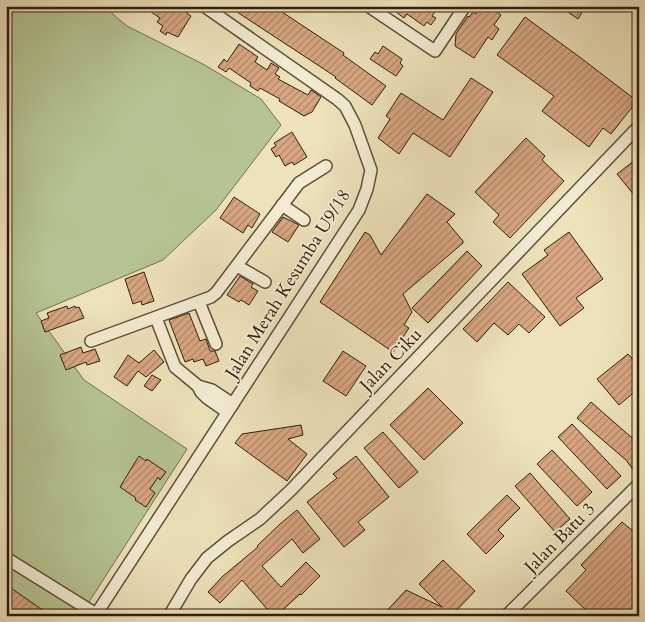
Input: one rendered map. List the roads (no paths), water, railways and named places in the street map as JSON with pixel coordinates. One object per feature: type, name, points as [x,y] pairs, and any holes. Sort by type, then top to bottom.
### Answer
[{"type":"street","name":"Jalan Merah Kesumba U9/18","points":[[95,615],[359,210],[367,189],[371,170],[355,125],[345,106],[204,6]]},
{"type":"street","points":[[368,6],[435,51],[465,6]]},
{"type":"street","name":"Jalan Ciku","points":[[169,616],[191,579],[207,558],[260,519],[291,490],[639,126]]},
{"type":"street","points":[[91,341],[199,302],[216,294],[299,183],[326,166]]},
{"type":"street","points":[[282,205],[304,220]]},
{"type":"street","points":[[237,266],[265,282]]},
{"type":"street","points":[[199,302],[216,344]]},
{"type":"street","points":[[156,318],[175,367],[198,386],[200,392],[207,398],[230,408]]},
{"type":"street","name":"Jalan Batu 3","points":[[506,616],[639,484]]},
{"type":"street","points":[[6,558],[95,615]]}]
